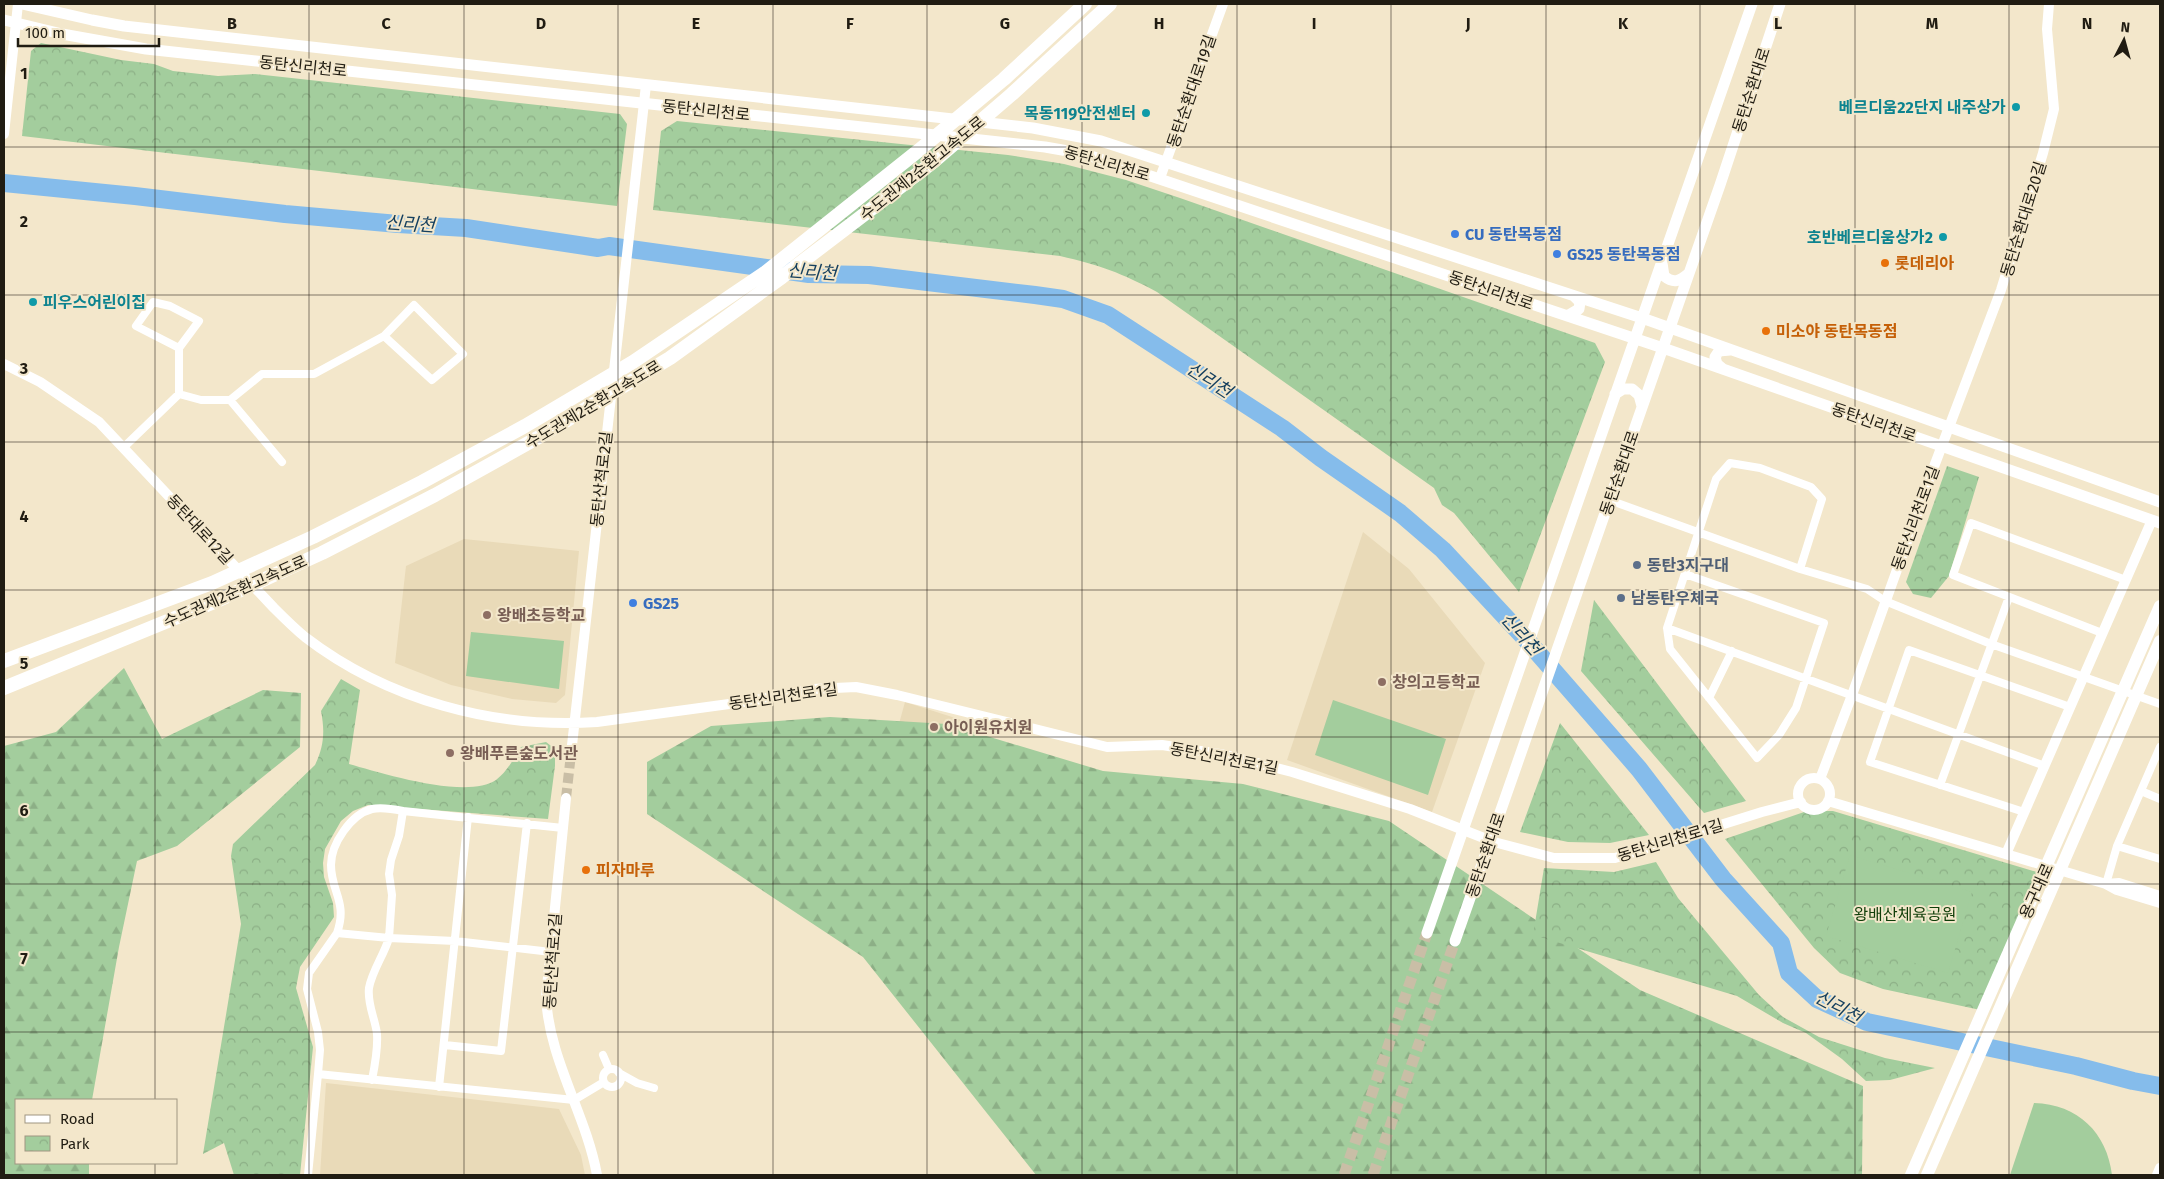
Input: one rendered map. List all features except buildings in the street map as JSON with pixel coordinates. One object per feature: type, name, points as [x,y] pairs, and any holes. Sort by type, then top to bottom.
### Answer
[{"type":"highway","name":"수도권제2순환고속도로","points":[[4,661],[212,583],[313,537],[431,478],[525,426],[633,362],[766,272],[1004,79],[1085,4]]},
{"type":"highway","name":"수도권제2순환고속도로","points":[[4,688],[219,600],[322,553],[435,495],[540,437],[670,358],[782,277],[933,162],[1012,94],[1110,4]]},
{"type":"highway","name":"용구대로","points":[[1911,1175],[2160,606]]},
{"type":"highway","name":"용구대로","points":[[1927,1175],[2160,641]]},
{"type":"main road","name":"동탄신리천로","points":[[22,4],[124,26],[1032,128],[1109,143],[1642,318],[2160,502]]},
{"type":"main road","name":"동탄순환대로","points":[[1427,933],[1752,4]]},
{"type":"main road","name":"동탄순환대로","points":[[1455,941],[1663,348],[1780,4]]},
{"type":"main road","name":"동탄신리천로","points":[[4,20],[62,34],[146,49],[1045,147],[1084,154],[1663,348],[2156,521]]},
{"type":"main road","points":[[591,79],[598,89],[592,97]]},
{"type":"main road","points":[[693,108],[687,100],[694,90]]},
{"type":"main road","points":[[1101,159],[1110,158],[1114,155],[1113,148],[1109,143]]},
{"type":"main road","points":[[1213,197],[1208,183],[1212,180],[1222,180]]},
{"type":"main road","points":[[1662,262],[1664,276],[1670,281],[1678,282],[1688,274]]},
{"type":"main road","points":[[1567,316],[1580,309],[1580,302],[1574,296]]},
{"type":"main road","points":[[1723,369],[1717,364],[1715,357],[1719,350],[1730,350]]},
{"type":"main road","points":[[1616,394],[1624,389],[1632,389],[1639,395],[1642,406]]},
{"type":"street","points":[[4,130],[6,87],[18,4]]},
{"type":"street","name":"동탄순환대로19길","points":[[1160,178],[1223,4]]},
{"type":"street","name":"동탄순환대로20길","points":[[1950,427],[2001,290],[2044,153],[2054,109],[2047,29],[2049,4]]},
{"type":"street","name":"동탄산척로2길","points":[[571,754],[646,85]]},
{"type":"street","points":[[124,446],[179,394],[179,348],[199,321],[170,306],[153,302],[136,326],[179,348]]},
{"type":"street","points":[[179,394],[201,400],[230,400],[262,374],[314,374],[384,336],[414,305],[463,354],[432,380],[384,336]]},
{"type":"street","name":"동탄대로12길","points":[[4,364],[40,382],[99,422],[124,446],[274,608],[305,636],[347,665],[431,704],[505,719],[574,724]]},
{"type":"street","points":[[230,400],[282,462]]},
{"type":"street","name":"동탄신리천로1길","points":[[1820,779],[1950,427]]},
{"type":"street","points":[[1684,574],[1824,622],[1796,708],[1784,728],[1757,758],[1670,650],[1667,628],[1684,574],[1716,479],[1730,463],[1760,468],[1811,487],[1822,499],[1800,569]]},
{"type":"street","points":[[1609,500],[1800,569],[1867,590],[1885,601],[1991,644],[2084,675],[2160,704]]},
{"type":"street","points":[[2006,854],[2102,633],[2156,521]]},
{"type":"street","points":[[2102,633],[1953,575],[1971,523],[2126,580]]},
{"type":"street","points":[[1940,785],[2009,596]]},
{"type":"street","points":[[1667,628],[2045,766]]},
{"type":"street","points":[[2024,812],[1870,762],[1909,650],[2070,707]]},
{"type":"street","points":[[1709,698],[1732,651]]},
{"type":"street","name":"동탄신리천로1길","points":[[574,724],[627,719],[813,689],[856,687],[897,695],[1107,747],[1162,746],[1226,755],[1292,772],[1392,803],[1494,842],[1554,858],[1615,858],[1800,802],[1808,808],[1817,809],[1828,801]]},
{"type":"street","points":[[2106,884],[2116,846],[2160,747]]},
{"type":"street","points":[[1800,802],[1798,792],[1802,784],[1810,778],[1820,779],[1830,790],[1828,801],[2106,884],[2117,890],[2160,903]]},
{"type":"street","points":[[2141,791],[2160,799]]},
{"type":"street","name":"동탄산척로2길","points":[[566,798],[546,997],[547,1011],[553,1041],[591,1145],[597,1175]]},
{"type":"street","points":[[308,1175],[320,1050],[318,1032],[307,989],[309,972],[337,933],[341,921],[342,909],[331,865],[333,850],[345,830],[358,816],[372,809],[403,810],[563,828]]},
{"type":"street","points":[[372,1080],[377,1042],[369,1000],[369,987],[385,952],[389,938],[392,895],[390,860],[400,836],[403,810]]},
{"type":"street","points":[[439,1087],[468,817]]},
{"type":"street","points":[[445,1045],[501,1051],[527,823]]},
{"type":"street","points":[[2116,846],[2160,859]]},
{"type":"street","points":[[2106,884],[2119,883],[2160,896]]},
{"type":"street","points":[[337,933],[455,941],[551,952]]},
{"type":"street","points":[[603,1055],[609,1070]]},
{"type":"street","points":[[604,1082],[604,1073],[615,1069],[637,1083],[654,1088]]},
{"type":"street","points":[[619,1073],[621,1078],[619,1083]]},
{"type":"street","points":[[318,1074],[574,1100],[604,1082]]},
{"type":"street","points":[[604,1082],[611,1086],[619,1083],[637,1083]]},
{"type":"street","points":[[2156,1175],[2160,1168]]},
{"type":"shaded area","points":[[1363,532],[1409,569],[1485,663],[1432,812],[1287,760]]},
{"type":"shaded area","name":"왕배초등학교","points":[[464,539],[579,551],[565,695],[556,703],[512,699],[451,685],[395,663],[406,566]]},
{"type":"shaded area","name":"아이원유치원","points":[[905,702],[971,723],[962,752],[897,731]]},
{"type":"shaded area","points":[[326,1083],[559,1109],[581,1155],[585,1175],[320,1175]]},
{"type":"green space","points":[[41,43],[121,60],[154,64],[173,71],[218,76],[255,74],[620,114],[627,124],[617,206],[22,136],[31,51]]},
{"type":"green space","points":[[677,121],[1008,155],[1064,164],[1126,180],[1180,198],[1595,343],[1605,362],[1519,592],[1454,513],[1442,505],[1434,488],[1157,292],[1133,280],[1099,266],[1060,256],[653,210],[661,131]]},
{"type":"green space","points":[[1947,466],[1979,477],[1949,576],[1931,598],[1913,594],[1906,582]]},
{"type":"green space","points":[[1594,600],[1746,801],[1704,813],[1581,671]]},
{"type":"green space","points":[[471,632],[564,641],[559,689],[466,676]]},
{"type":"green space","points":[[124,668],[162,739],[263,690],[301,693],[300,747],[177,846],[137,861],[119,947],[92,1099],[15,1099],[15,1164],[89,1164],[89,1175],[4,1175],[4,746],[56,732]]},
{"type":"green space","points":[[341,679],[360,690],[349,764],[424,783],[465,787],[483,785],[496,780],[504,773],[521,747],[546,742],[555,749],[555,766],[548,819],[368,805],[353,811],[341,821],[325,849],[323,863],[324,877],[333,903],[334,917],[300,967],[296,988],[313,1047],[300,1175],[234,1175],[224,1143],[203,1154],[241,924],[231,856],[233,844],[315,765],[323,739],[321,711]]},
{"type":"green space","points":[[1333,700],[1446,739],[1428,795],[1315,755]]},
{"type":"green space","points":[[830,717],[947,724],[1103,771],[1243,784],[1389,821],[1640,990],[1863,1086],[1862,1175],[1036,1175],[863,957],[647,814],[647,762],[711,726]]},
{"type":"green space","points":[[1560,723],[1649,835],[1610,843],[1568,842],[1520,832]]},
{"type":"green space","name":"왕배산체육공원","points":[[1807,811],[1833,811],[2040,873],[1985,1011],[1883,989],[1840,973],[1814,948],[1725,839]]},
{"type":"green space","points":[[1850,855],[1972,892],[1948,973],[1826,936]]},
{"type":"green space","points":[[1656,862],[1678,898],[1759,995],[1783,1017],[1819,1037],[1885,1058],[1935,1068],[1890,1080],[1866,1081],[1842,1059],[1806,1033],[1783,1023],[1737,996],[1533,935],[1544,868],[1614,872]]},
{"type":"green space","points":[[2034,1103],[2064,1109],[2077,1115],[2088,1124],[2104,1146],[2112,1175],[2010,1175]]},
{"type":"waterway","name":"신리천","points":[[4,183],[285,214],[466,228],[598,248],[609,246],[809,274],[869,275],[1063,299],[1108,315],[1282,428],[1321,458],[1400,513],[1443,550],[1524,637],[1639,769],[1723,879],[1781,943],[1789,973],[1817,999],[1867,1022],[2076,1066],[2160,1086]]},
{"type":"tunnel","points":[[566,798],[571,754]]},
{"type":"tunnel","points":[[1344,1175],[1427,933]]},
{"type":"tunnel","points":[[1373,1175],[1455,941]]},
{"type":"place","name":"베르디움22단지 내주상가","points":[[2016,107]]},
{"type":"place","name":"목동119안전센터","points":[[1146,113]]},
{"type":"place","name":"CU 동탄목동점","points":[[1455,234]]},
{"type":"place","name":"호반베르디움상가2","points":[[1943,237]]},
{"type":"place","name":"GS25 동탄목동점","points":[[1557,254]]},
{"type":"place","name":"롯데리아","points":[[1885,263]]},
{"type":"place","name":"피우스어린이집","points":[[33,302]]},
{"type":"place","name":"미소야 동탄목동점","points":[[1766,331]]},
{"type":"place","name":"동탄3지구대","points":[[1637,565]]},
{"type":"place","name":"남동탄우체국","points":[[1621,598]]},
{"type":"place","name":"GS25","points":[[633,603]]},
{"type":"place","name":"왕배초등학교","points":[[487,615]]},
{"type":"place","name":"창의고등학교","points":[[1382,682]]},
{"type":"place","name":"아이원유치원","points":[[934,727]]},
{"type":"place","name":"왕배푸른숲도서관","points":[[450,753]]},
{"type":"place","name":"피자마루","points":[[586,870]]}]
